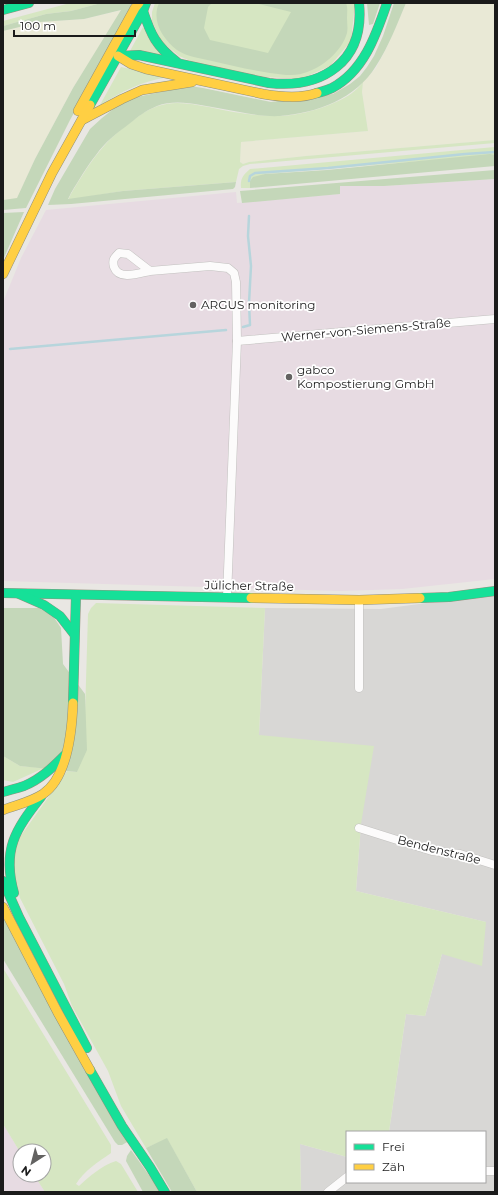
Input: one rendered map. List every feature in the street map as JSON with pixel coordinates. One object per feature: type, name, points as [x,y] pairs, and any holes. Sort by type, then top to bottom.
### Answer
[{"type":"main road","points":[[3,10],[29,3]]},
{"type":"main road","points":[[118,56],[138,55],[269,83],[294,84],[318,78],[328,73],[337,67],[348,54],[353,47],[358,34],[360,20],[359,3]]},
{"type":"main road","points":[[118,56],[131,64],[146,69],[253,92],[287,97],[303,96],[325,91],[348,77],[362,61],[374,40],[387,3]]},
{"type":"main road","points":[[143,6],[150,33],[154,40],[164,52],[180,64]]},
{"type":"main road","points":[[3,274],[52,173],[118,56],[143,6]]},
{"type":"main road","points":[[52,173],[67,131],[135,8],[143,6]]},
{"type":"main road","points":[[82,120],[122,98],[142,90],[202,81]]},
{"type":"main road","name":"Jülicher Straße","points":[[3,593],[359,600],[449,597],[495,591]]},
{"type":"main road","points":[[19,594],[44,604],[60,616],[74,634]]},
{"type":"main road","points":[[3,810],[32,800],[44,792],[53,784],[61,770],[72,725],[76,595]]},
{"type":"main road","points":[[3,792],[26,785],[40,777],[66,754]]},
{"type":"main road","points":[[3,786],[17,788]]},
{"type":"main road","points":[[19,917],[9,872],[10,852],[14,837],[21,824],[44,792]]},
{"type":"main road","points":[[3,881],[19,917],[124,1124]]},
{"type":"main road","points":[[3,907],[58,1013],[165,1192]]},
{"type":"street","points":[[150,271],[210,266],[228,268],[234,273],[236,282],[237,341],[227,597]]},
{"type":"street","name":"Werner-von-Siemens-Straße","points":[[237,341],[495,319]]},
{"type":"street","points":[[359,600],[359,688]]},
{"type":"street","name":"Bendenstraße","points":[[359,828],[432,851],[460,854],[495,865]]},
{"type":"street","points":[[328,1192],[346,1178]]},
{"type":"shaded area","points":[[495,179],[495,579],[402,589],[340,591],[3,581],[3,302],[21,258],[46,210],[236,192],[237,203],[339,194],[340,186],[384,186]]},
{"type":"shaded area","points":[[495,594],[495,1192],[301,1192],[300,1144],[346,1157],[346,1183],[486,1183],[486,1131],[389,1131],[406,1014],[425,1016],[442,954],[486,922],[356,891],[361,824],[259,735],[265,608],[381,609]]},
{"type":"shaded area","points":[[3,1124],[15,1143],[12,1143],[12,1183],[39,1183],[45,1192],[3,1192]]},
{"type":"green space","points":[[70,3],[101,3],[71,11],[46,14],[3,26],[3,21]]},
{"type":"green space","points":[[101,3],[135,3],[70,120],[26,208],[3,210],[3,200],[17,198],[35,159],[73,88],[121,10],[84,19],[40,22],[3,31],[3,26],[46,14],[71,11]]},
{"type":"green space","points":[[155,3],[355,3],[351,41],[330,66],[301,79],[265,77],[193,62],[179,56],[161,41],[152,21],[152,12]]},
{"type":"green space","points":[[159,3],[212,3],[208,7],[204,28],[210,40],[268,53],[291,12],[255,3],[346,3],[347,33],[341,46],[336,52],[324,63],[311,71],[293,75],[267,72],[194,57],[177,50],[167,41],[157,23],[156,16]]},
{"type":"green space","points":[[367,3],[380,3],[373,24],[369,25]]},
{"type":"green space","points":[[394,3],[406,3],[385,51],[368,78],[347,96],[321,108],[308,112],[280,116],[259,115],[182,103],[157,106],[139,116],[103,146],[86,168],[68,199],[123,191],[236,182],[233,189],[48,205],[55,189],[90,129],[117,106],[132,98],[190,86],[271,102],[333,94],[350,84],[360,76],[367,67],[383,36]]},
{"type":"green space","points":[[406,3],[495,3],[495,140],[306,156],[249,162],[243,164],[240,162],[241,142],[368,131],[362,92],[363,82],[376,68]]},
{"type":"green space","points":[[122,10],[73,88],[35,159],[17,199],[3,200],[3,31],[40,22],[84,19]]},
{"type":"green space","points":[[143,27],[162,55],[130,51]]},
{"type":"green space","points":[[121,67],[168,77],[132,88],[116,95],[100,105]]},
{"type":"green space","points":[[363,82],[362,92],[368,131],[241,142],[240,162],[243,164],[249,162],[306,156],[495,140],[495,143],[250,164],[239,169],[236,182],[123,191],[68,200],[90,164],[107,142],[132,121],[158,106],[171,103],[184,103],[234,112],[269,116],[287,116],[326,106],[345,98]]},
{"type":"green space","points":[[495,147],[495,155],[265,174],[250,181],[250,188],[241,188],[242,177],[250,169]]},
{"type":"green space","points":[[490,154],[495,155],[495,166],[250,188],[250,181],[253,177],[265,174],[327,170]]},
{"type":"green space","points":[[495,170],[495,179],[384,186],[340,186],[340,194],[242,203],[240,191]]},
{"type":"green space","points":[[24,212],[3,260],[3,213]]},
{"type":"green space","points":[[96,603],[265,608],[259,735],[374,746],[361,824],[356,891],[486,922],[482,966],[442,954],[425,1016],[406,1014],[389,1131],[346,1131],[346,1157],[300,1144],[301,1192],[197,1192],[167,1139],[146,1148],[121,1106],[108,1071],[72,1006],[64,984],[20,898],[13,871],[15,844],[67,771],[77,772],[85,714],[88,614]]},
{"type":"green space","points":[[3,608],[39,608],[53,616],[61,628],[63,664],[85,694],[87,750],[77,772],[20,766],[3,756]]},
{"type":"green space","points":[[3,756],[20,766],[44,768],[13,782],[3,780]]},
{"type":"green space","points":[[3,917],[129,1141],[122,1145],[118,1145],[115,1142],[3,959]]},
{"type":"green space","points":[[3,968],[111,1145],[111,1153],[96,1163],[79,1179],[76,1184],[79,1186],[101,1168],[116,1161],[121,1164],[138,1192],[45,1192],[39,1183],[52,1183],[52,1143],[15,1143],[3,1124]]},
{"type":"green space","points":[[167,1138],[197,1192],[172,1192],[146,1148]]},
{"type":"green space","points":[[131,1150],[161,1192],[143,1192],[126,1161]]},
{"type":"waterway","points":[[249,181],[250,176],[255,173],[328,168],[495,152]]},
{"type":"waterway","points":[[243,327],[250,325],[249,303],[251,266],[248,236],[249,216]]},
{"type":"waterway","points":[[10,349],[226,330]]},
{"type":"traffic: fast","points":[[3,10],[29,3]]},
{"type":"traffic: fast","points":[[90,105],[143,11],[146,3]]},
{"type":"traffic: fast","points":[[118,56],[139,55],[269,83],[289,84],[307,81],[323,76],[336,67],[347,55],[355,41],[359,23],[359,3]]},
{"type":"traffic: fast","points":[[317,93],[332,88],[343,81],[361,62],[373,39],[387,3]]},
{"type":"traffic: fast","points":[[143,11],[155,40],[164,51],[177,62]]},
{"type":"traffic: fast","points":[[420,598],[449,597],[495,591]]},
{"type":"traffic: fast","points":[[3,593],[251,598]]},
{"type":"traffic: fast","points":[[19,594],[44,605],[60,616],[74,634]]},
{"type":"traffic: fast","points":[[73,703],[76,595]]},
{"type":"traffic: fast","points":[[3,792],[24,786],[36,780],[65,755]]},
{"type":"traffic: fast","points":[[14,893],[10,864],[10,852],[13,841],[24,820],[41,797]]},
{"type":"traffic: fast","points":[[3,881],[19,917],[87,1048]]},
{"type":"traffic: fast","points":[[90,1070],[122,1126],[165,1192]]},
{"type":"traffic: slow","points":[[78,111],[139,3]]},
{"type":"traffic: slow","points":[[118,56],[131,64],[146,69],[263,94],[290,97],[317,93]]},
{"type":"traffic: slow","points":[[82,120],[142,90],[192,82]]},
{"type":"traffic: slow","points":[[3,274],[52,173],[90,105]]},
{"type":"traffic: slow","points":[[251,598],[359,600],[420,598]]},
{"type":"traffic: slow","points":[[3,810],[43,794],[58,776],[63,765],[70,739],[73,703]]},
{"type":"traffic: slow","points":[[3,907],[58,1013],[90,1070]]},
{"type":"place","name":"ARGUS monitoring","points":[[193,305]]},
{"type":"place","name":"gabco Kompostierung GmbH","points":[[289,377]]}]
